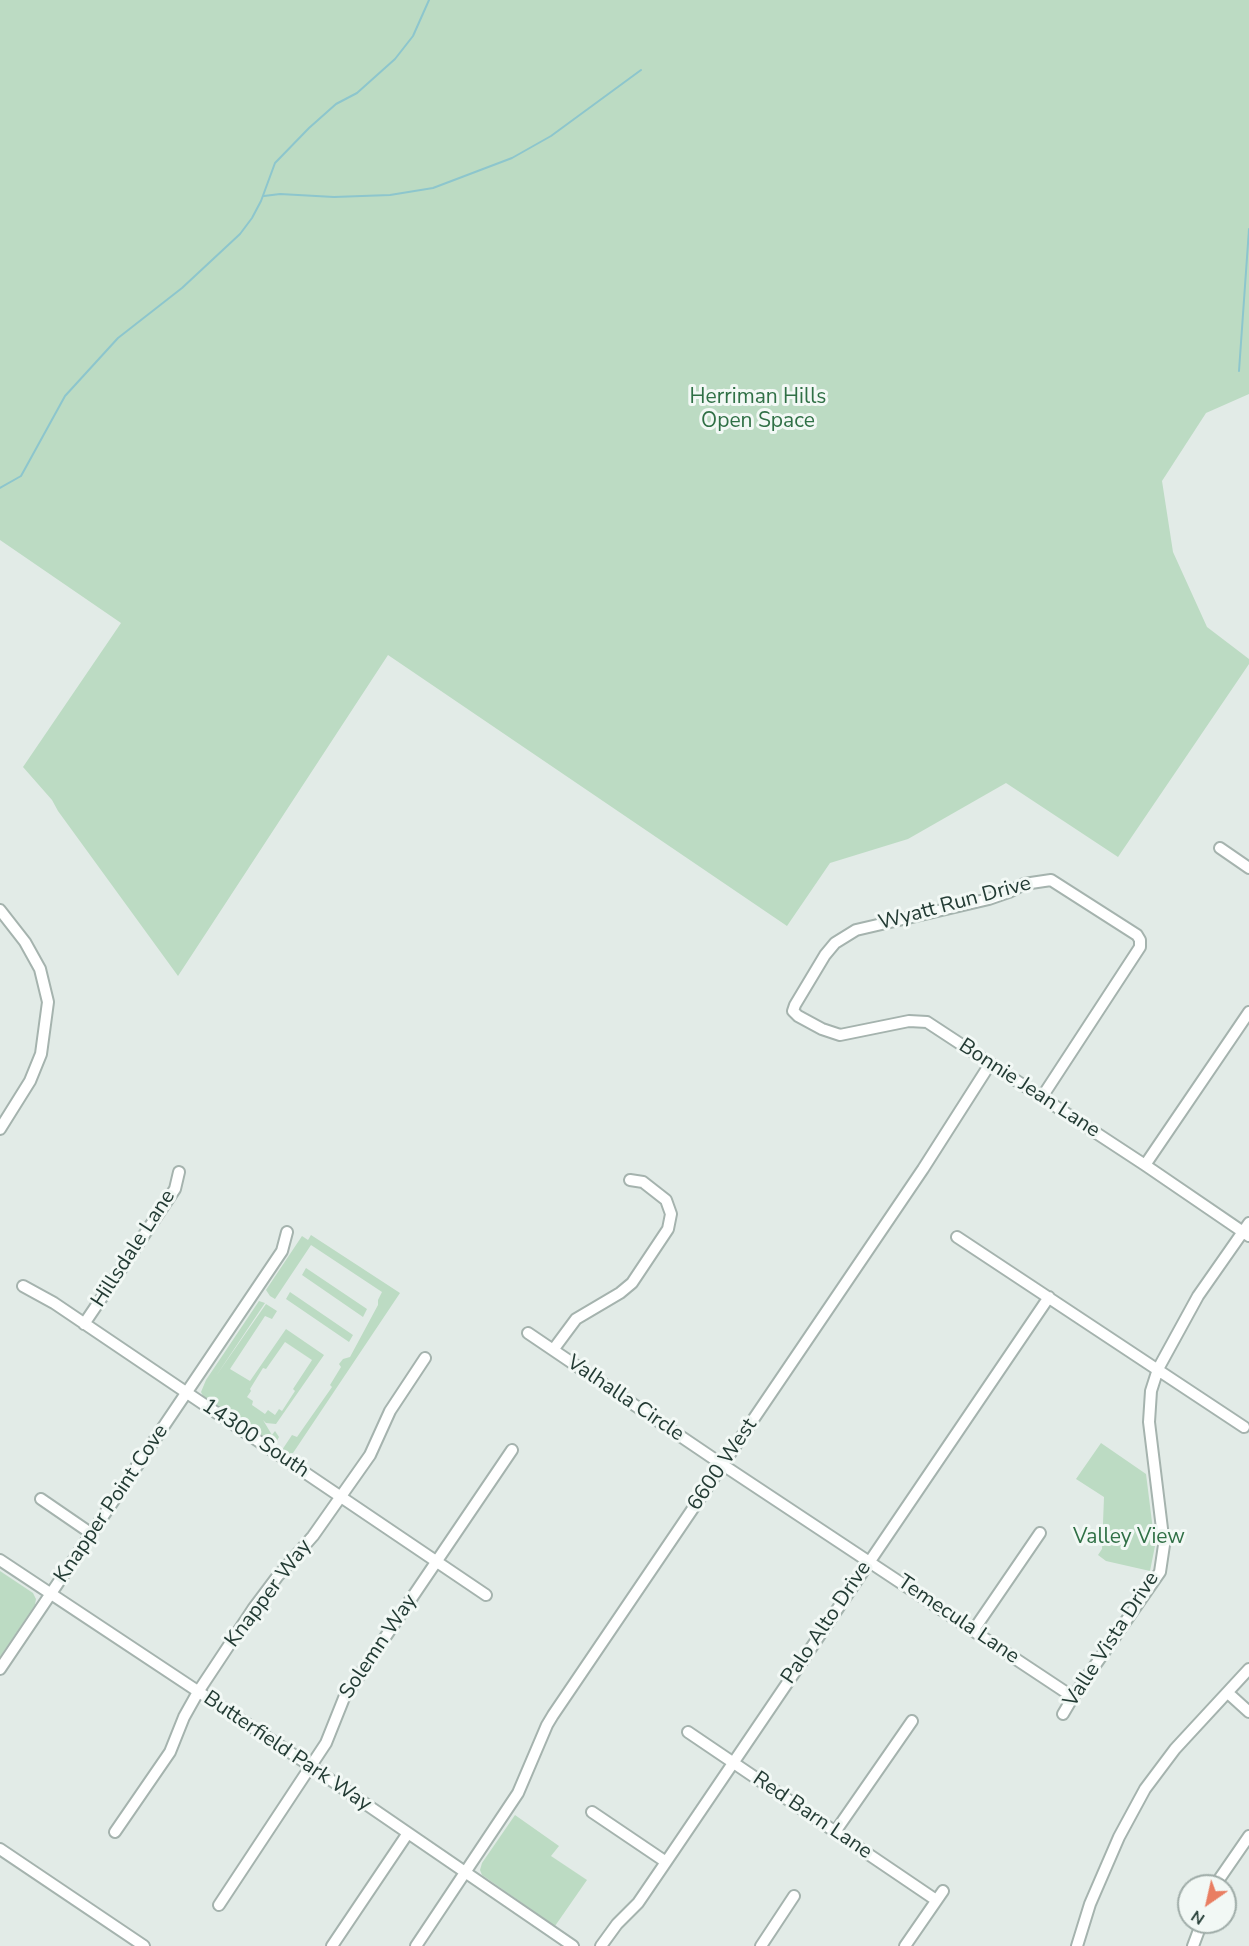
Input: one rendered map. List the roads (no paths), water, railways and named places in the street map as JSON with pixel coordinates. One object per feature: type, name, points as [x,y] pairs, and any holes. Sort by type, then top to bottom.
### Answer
[{"type":"street","points":[[1220,848],[1249,868]]},
{"type":"street","name":"Wyatt Run Drive","points":[[793,1011],[825,955],[844,936],[856,930],[989,899],[1024,884],[1051,880],[1137,935],[1140,940],[1138,953],[1042,1097]]},
{"type":"street","points":[[0,910],[25,942],[40,969],[48,1002],[40,1054],[30,1081],[0,1129]]},
{"type":"street","name":"Bonnie Jean Lane","points":[[793,1011],[822,1029],[840,1035],[909,1021],[927,1022],[1247,1230]]},
{"type":"street","points":[[1145,1165],[1249,1012]]},
{"type":"street","name":"6600 West","points":[[416,1946],[518,1793],[553,1715],[923,1169],[990,1064]]},
{"type":"street","name":"Hillsdale Lane","points":[[84,1323],[175,1189],[179,1172]]},
{"type":"street","points":[[554,1350],[576,1319],[620,1293],[632,1283],[668,1229],[671,1214],[666,1200],[643,1182],[630,1179]]},
{"type":"street","name":"Valle Vista Drive","points":[[1063,1714],[1160,1572],[1164,1545],[1149,1422],[1151,1391],[1158,1369],[1198,1296],[1247,1230]]},
{"type":"street","name":"Knapper Point Cove","points":[[0,1669],[282,1251],[287,1232]]},
{"type":"street","points":[[957,1237],[1244,1427]]},
{"type":"street","name":"14300 South","points":[[23,1286],[84,1323],[486,1595]]},
{"type":"street","name":"Palo Alto Drive","points":[[601,1946],[617,1924],[638,1903],[1049,1297]]},
{"type":"street","name":"Valhalla Circle","points":[[528,1333],[723,1465]]},
{"type":"street","name":"Knapper Way","points":[[115,1832],[170,1752],[184,1717],[198,1692],[253,1609],[313,1536],[370,1455],[390,1411],[425,1358]]},
{"type":"street","name":"Solemn Way","points":[[219,1905],[328,1738],[344,1698],[512,1450]]},
{"type":"street","name":"Temecula Lane","points":[[723,1465],[1073,1697]]},
{"type":"street","points":[[41,1499],[92,1534]]},
{"type":"street","points":[[973,1631],[1040,1533]]},
{"type":"street","name":"Butterfield Park Way","points":[[0,1560],[310,1766],[573,1946]]},
{"type":"street","points":[[1077,1946],[1090,1904],[1119,1837],[1145,1789],[1175,1749],[1249,1669]]},
{"type":"street","points":[[1228,1693],[1249,1712]]},
{"type":"street","points":[[835,1832],[912,1721]]},
{"type":"street","name":"Red Barn Lane","points":[[688,1732],[835,1832],[940,1895],[905,1946]]},
{"type":"street","points":[[592,1812],[666,1862]]},
{"type":"street","points":[[332,1946],[408,1833]]},
{"type":"street","points":[[1223,1874],[1249,1836]]},
{"type":"street","points":[[0,1849],[144,1946]]},
{"type":"street","points":[[761,1946],[794,1896]]},
{"type":"waterway","points":[[0,488],[21,476],[65,396],[118,338],[182,288],[240,234],[261,201],[275,163],[336,104],[357,93],[395,59],[413,36],[429,0]]},
{"type":"waterway","points":[[264,196],[280,194],[334,197],[390,195],[433,188],[512,158],[551,136],[641,70]]},
{"type":"waterway","points":[[1239,371],[1249,229]]},
{"type":"park label","name":"Herriman Hills Open Space","points":[[758,410]]},
{"type":"park label","name":"Valley View","points":[[1129,1538]]}]
